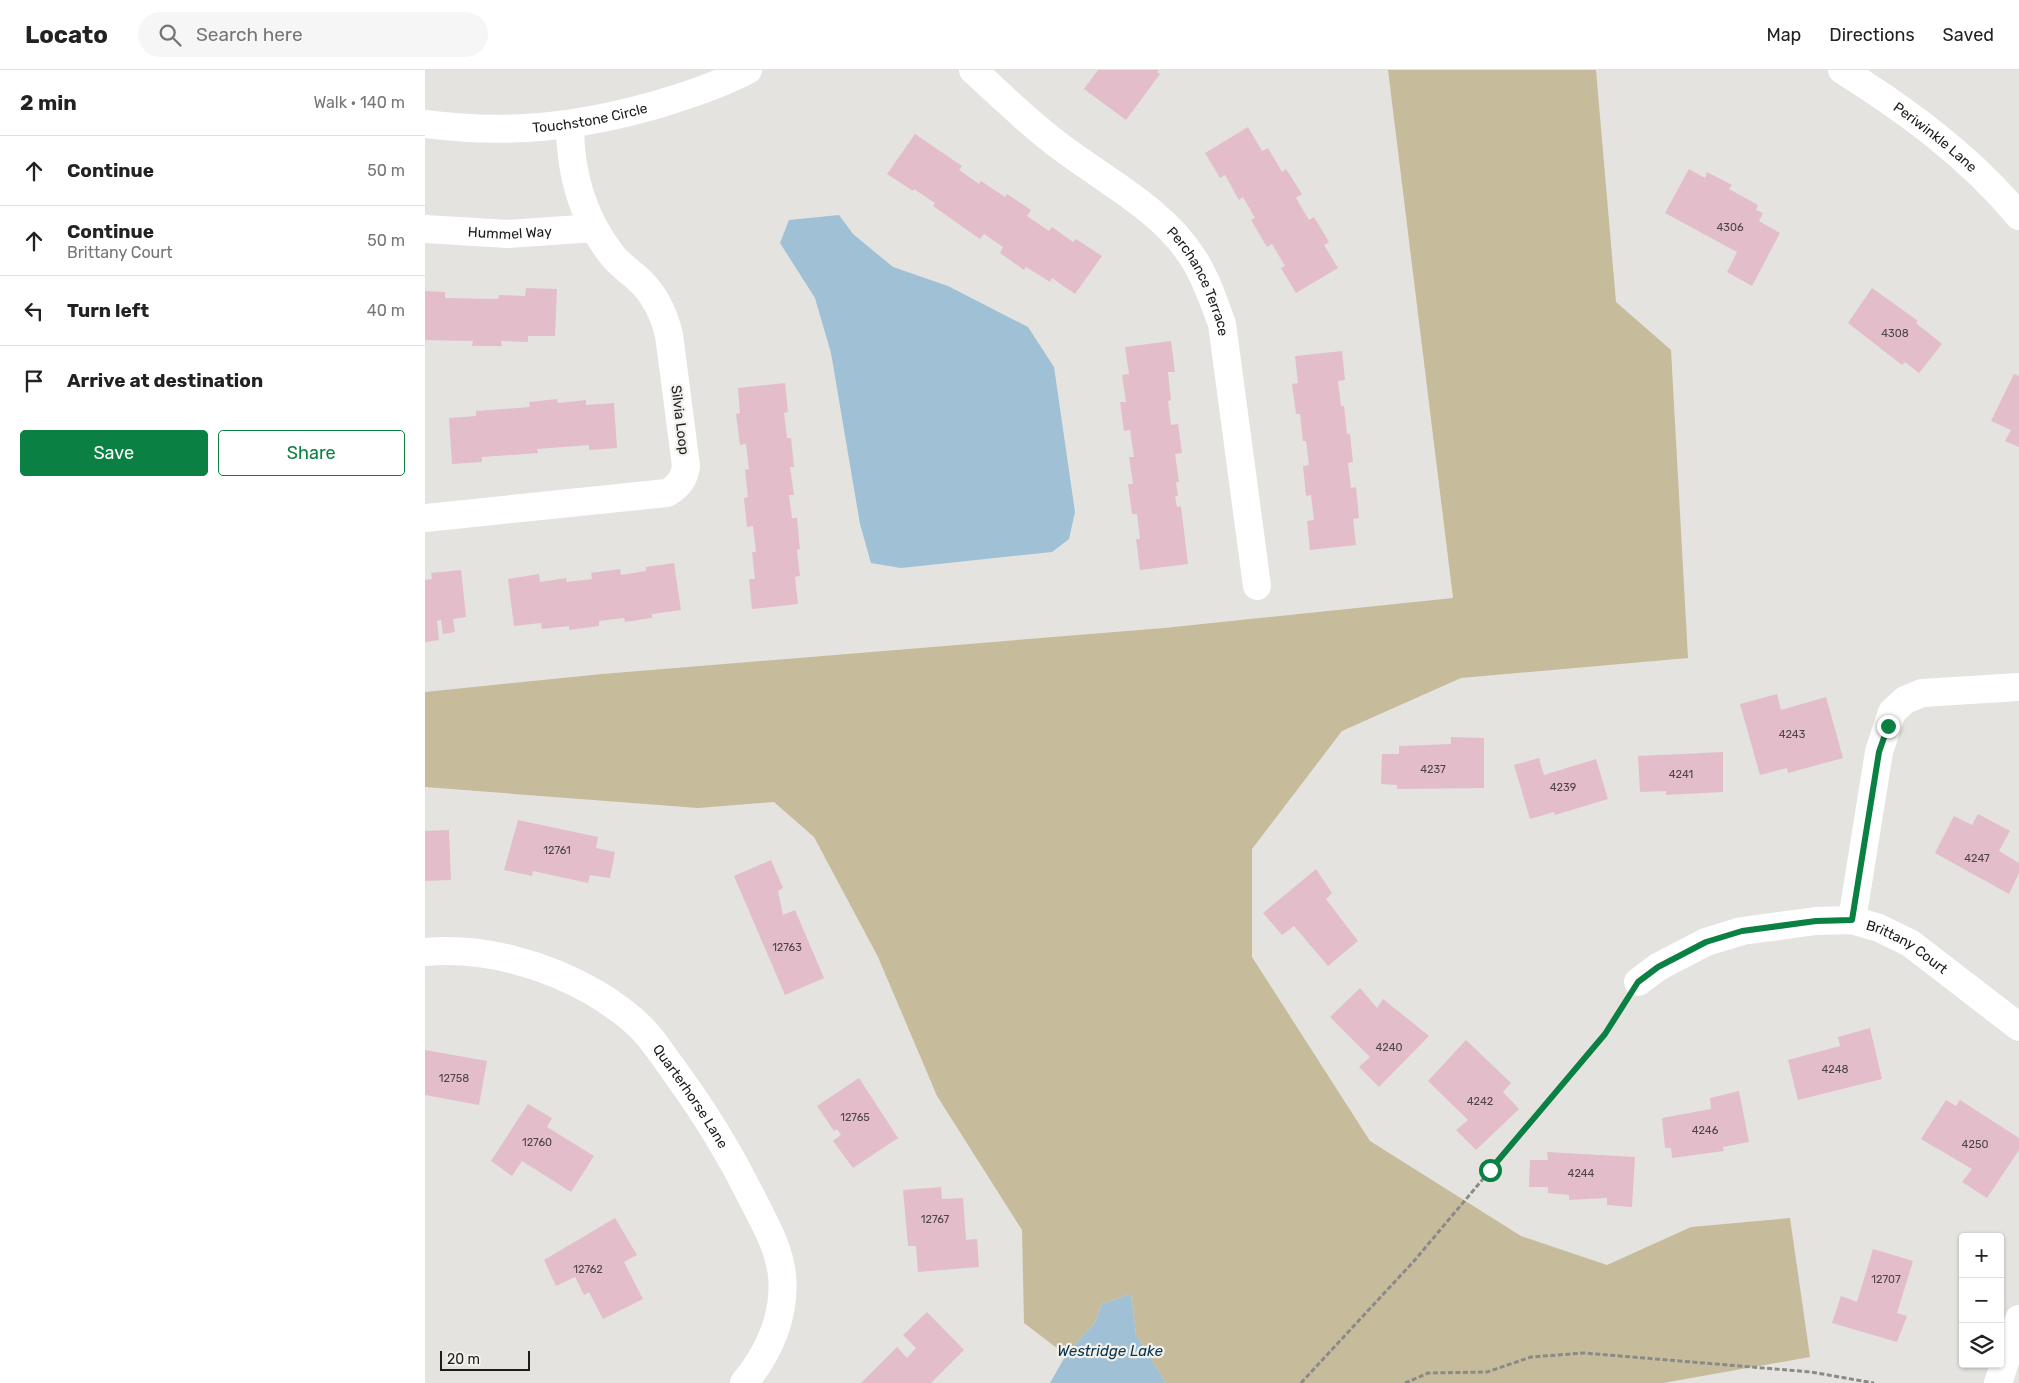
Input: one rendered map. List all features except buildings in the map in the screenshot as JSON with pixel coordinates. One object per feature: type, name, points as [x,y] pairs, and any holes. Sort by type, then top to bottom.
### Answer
[{"type":"street","name":"Touchstone Circle","points":[[425,124],[488,130],[570,125],[618,116],[694,94],[748,70]]},
{"type":"street","name":"Periwinkle Lane","points":[[1841,70],[1895,104],[1952,148],[2005,198],[2019,216]]},
{"type":"street","name":"Perchance Terrace","points":[[990,76],[1052,141],[1147,207],[1170,229],[1198,266],[1209,287],[1222,324],[1257,586]]},
{"type":"street","name":"Silvia Loop","points":[[425,518],[667,493],[677,487],[685,475],[686,466],[673,363],[669,335],[664,318],[651,293],[640,280],[613,256],[594,228],[578,191],[570,148],[570,125]]},
{"type":"street","name":"Hummel Way","points":[[425,229],[508,234],[594,228]]},
{"type":"street","points":[[1852,920],[1879,752],[1892,712],[1905,700],[1922,693],[2019,687]]},
{"type":"street","name":"Brittany Court","points":[[1638,982],[1658,967],[1706,942],[1742,931],[1816,921],[1852,920],[1879,928],[1910,943],[2019,1027]]},
{"type":"street","name":"Quarterhorse Lane","points":[[425,952],[485,954],[521,962],[555,973],[596,994],[647,1033],[696,1100],[739,1171],[776,1245],[782,1277],[781,1308],[773,1339],[758,1367],[744,1383]]},
{"type":"street","points":[[1998,1383],[2019,1319]]},
{"type":"path","points":[[1301,1383],[1413,1261],[1605,1034],[1638,982]]},
{"type":"path","points":[[1405,1383],[1428,1373],[1487,1372],[1531,1357],[1584,1353],[1811,1372],[1874,1383]]},
{"type":"shaded area","points":[[1388,70],[1596,70],[1616,302],[1671,350],[1688,658],[1461,678],[1342,731],[1252,849],[1252,957],[1370,1141],[1521,1236],[1607,1265],[1691,1227],[1790,1218],[1810,1357],[1663,1383],[1166,1383],[1136,1335],[1131,1294],[1102,1304],[1095,1322],[1066,1355],[1024,1323],[1022,1230],[937,1096],[878,957],[814,837],[774,802],[698,808],[425,787],[425,692],[602,674],[1164,628],[1453,598]]},
{"type":"water","points":[[839,215],[853,234],[893,267],[948,286],[1028,327],[1054,367],[1075,512],[1069,539],[1052,552],[901,568],[871,563],[860,524],[831,353],[815,298],[780,243],[789,220]]},
{"type":"water","name":"Westridge Lake","points":[[1131,1294],[1136,1335],[1166,1383],[1050,1383],[1066,1355],[1095,1322],[1102,1304]]},
{"type":"route","points":[[1490,1170],[1605,1034],[1638,982],[1658,967],[1706,942],[1742,931],[1816,921],[1852,920],[1879,752],[1888,726]]}]
